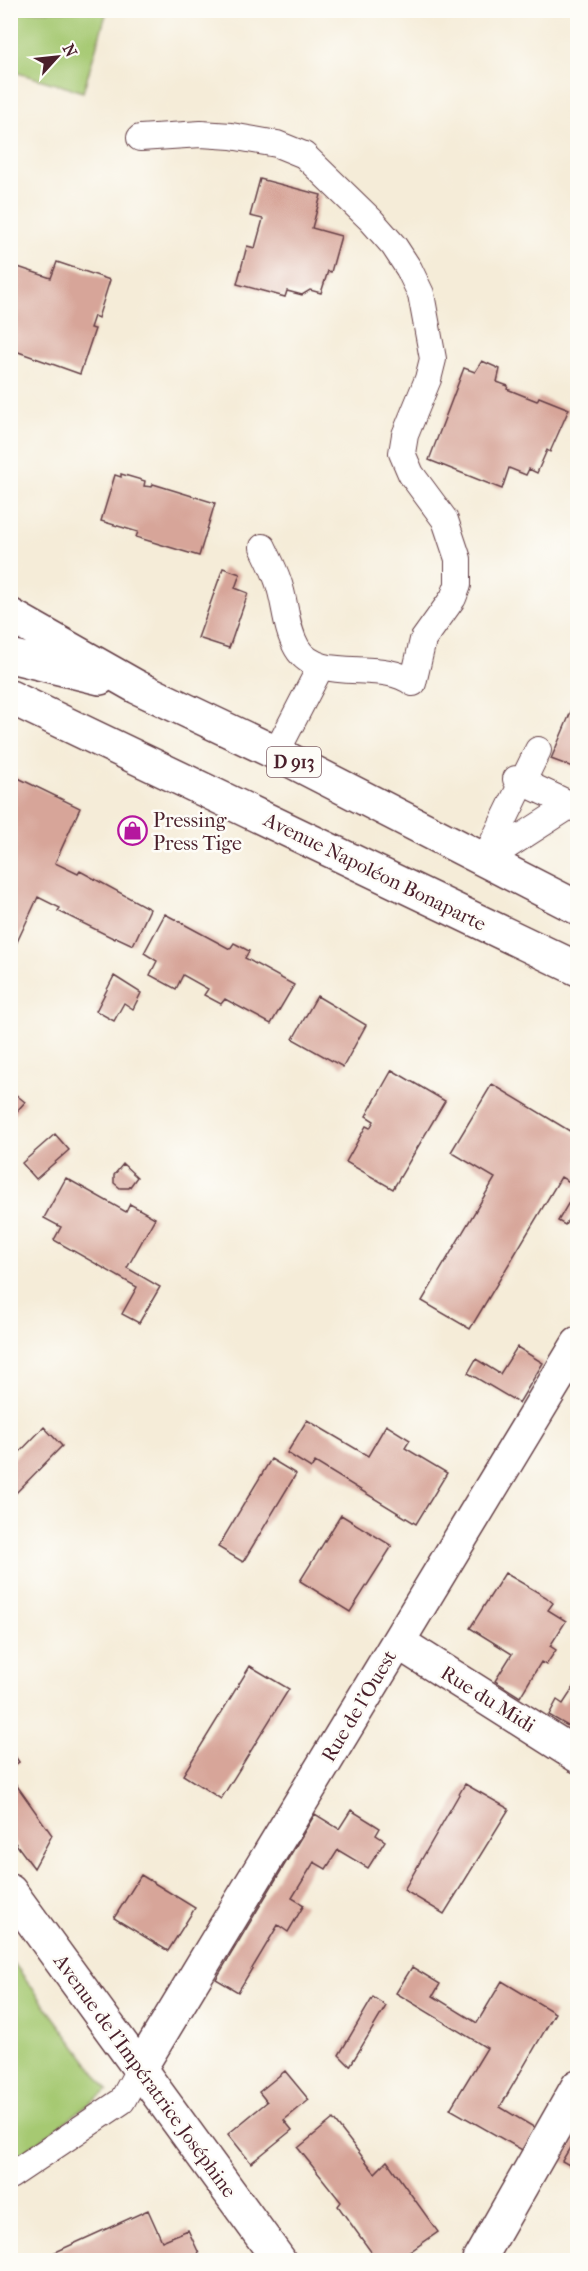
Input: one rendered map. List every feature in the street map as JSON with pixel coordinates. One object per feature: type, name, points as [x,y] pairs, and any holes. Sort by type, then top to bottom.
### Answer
[{"type":"street","name":"D 913","points":[[10,615],[137,687],[276,753],[578,908]]},
{"type":"street","points":[[10,656],[137,687]]},
{"type":"street","name":"Avenue Napoléon Bonaparte","points":[[10,697],[578,969]]},
{"type":"street","name":"Rue de l'Ouest","points":[[140,2068],[578,1344]]},
{"type":"street","name":"Rue du Midi","points":[[398,1642],[578,1756]]},
{"type":"street","name":"Avenue de l'Impératrice Joséphine","points":[[10,1891],[279,2260]]},
{"type":"street","points":[[479,2260],[578,2086]]},
{"type":"lane","points":[[140,138],[201,134],[231,136],[277,144],[304,155],[394,246],[421,294],[433,359],[428,379],[405,435],[402,453],[411,474],[435,505],[453,538],[458,559],[458,585],[453,598],[423,640],[412,683],[393,672],[321,666],[306,658],[298,649],[287,623],[278,581],[263,547]]},
{"type":"lane","points":[[276,753],[321,666]]},
{"type":"lane","points":[[484,861],[519,780],[538,750]]},
{"type":"lane","points":[[519,780],[574,806]]},
{"type":"lane","points":[[484,861],[574,806]]},
{"type":"lane","points":[[10,2176],[122,2101],[140,2068]]},
{"type":"green space","points":[[10,11],[107,11],[83,92],[11,71]]},
{"type":"green space","points":[[10,1958],[108,2090],[11,2162],[10,2162]]},
{"type":"building","points":[[260,179],[321,195],[312,228],[341,236],[331,272],[328,271],[321,293],[310,290],[302,295],[287,291],[285,297],[237,284],[247,246],[255,248],[263,219],[250,216]]},
{"type":"building","points":[[57,262],[110,280],[98,318],[94,316],[90,328],[95,329],[80,374],[10,349],[14,339],[10,338],[12,265],[51,278]]},
{"type":"building","points":[[482,361],[500,369],[497,382],[508,386],[507,389],[537,401],[539,397],[569,409],[550,452],[547,450],[537,473],[529,469],[526,475],[509,468],[502,489],[429,460],[464,368],[475,372]]},
{"type":"building","points":[[121,474],[145,481],[144,486],[152,487],[153,484],[215,503],[199,556],[136,537],[138,532],[101,521],[115,475],[121,477]]},
{"type":"building","points":[[223,568],[240,574],[235,588],[248,593],[229,648],[198,638]]},
{"type":"building","points":[[578,695],[578,769],[551,759]]},
{"type":"building","points":[[10,774],[80,808],[55,863],[78,874],[80,871],[150,909],[133,945],[116,937],[115,939],[58,911],[60,908],[38,897],[10,957]]},
{"type":"building","points":[[165,914],[230,949],[234,943],[249,951],[245,958],[294,985],[271,1024],[225,999],[221,1004],[204,995],[208,989],[183,975],[176,989],[150,975],[157,961],[144,953]]},
{"type":"building","points":[[114,976],[141,993],[133,1009],[124,1003],[114,1021],[96,1011]]},
{"type":"building","points":[[317,996],[366,1025],[343,1067],[293,1039]]},
{"type":"building","points":[[392,1070],[445,1101],[393,1189],[346,1162],[366,1126],[370,1128],[374,1121],[366,1116]]},
{"type":"building","points":[[492,1084],[578,1136],[578,1187],[561,1177],[470,1329],[422,1301],[495,1178],[451,1152]]},
{"type":"building","points":[[10,1090],[25,1102],[10,1119]]},
{"type":"building","points":[[55,1134],[69,1150],[36,1179],[22,1163]]},
{"type":"building","points":[[123,1164],[137,1177],[129,1188],[120,1188],[114,1183],[114,1175]]},
{"type":"building","points":[[66,1178],[126,1212],[130,1204],[155,1218],[127,1268],[160,1287],[139,1323],[122,1314],[137,1287],[54,1240],[61,1227],[44,1218]]},
{"type":"building","points":[[578,1187],[578,1205],[565,1225],[558,1221]]},
{"type":"building","points":[[517,1347],[543,1363],[519,1403],[468,1373],[476,1359],[500,1374]]},
{"type":"building","points":[[307,1420],[368,1456],[386,1425],[410,1440],[405,1448],[447,1473],[416,1524],[315,1462],[311,1468],[287,1453]]},
{"type":"building","points":[[44,1427],[62,1446],[10,1499],[10,1462]]},
{"type":"building","points":[[271,1459],[296,1474],[243,1562],[218,1547]]},
{"type":"building","points":[[341,1515],[392,1546],[350,1612],[300,1581]]},
{"type":"building","points":[[505,1573],[546,1597],[553,1603],[548,1610],[566,1621],[550,1646],[556,1650],[546,1665],[541,1662],[520,1697],[495,1681],[512,1654],[470,1628]]},
{"type":"building","points":[[250,1666],[289,1689],[221,1799],[183,1775]]},
{"type":"building","points":[[578,1681],[578,1732],[549,1715],[557,1700],[563,1704]]},
{"type":"building","points":[[10,1749],[19,1762],[10,1768]]},
{"type":"building","points":[[10,1776],[52,1835],[34,1868],[10,1836]]},
{"type":"building","points":[[465,1784],[509,1809],[444,1914],[404,1890]]},
{"type":"building","points":[[351,1810],[380,1828],[376,1835],[385,1841],[368,1868],[338,1850],[326,1869],[314,1862],[292,1898],[304,1905],[288,1932],[278,1925],[238,1992],[216,1979],[315,1814],[339,1829]]},
{"type":"building","points":[[141,1875],[195,1908],[168,1951],[114,1918]]},
{"type":"building","points":[[412,1967],[440,1984],[433,1996],[477,2023],[502,1981],[555,2013],[500,2107],[537,2129],[524,2151],[450,2109],[487,2048],[396,1993]]},
{"type":"building","points":[[373,1997],[386,2006],[350,2066],[339,2055]]},
{"type":"building","points":[[285,2071],[309,2100],[284,2120],[292,2130],[251,2163],[228,2134],[267,2102],[259,2092]]},
{"type":"building","points":[[333,2119],[375,2173],[387,2161],[438,2232],[398,2260],[377,2260],[338,2206],[341,2202],[298,2148]]},
{"type":"building","points":[[578,2134],[578,2170],[562,2161]]},
{"type":"building","points":[[148,2210],[162,2241],[188,2230],[202,2260],[38,2260]]},
{"type":"place","name":"Pressing Press Tige","points":[[132,831]]}]
